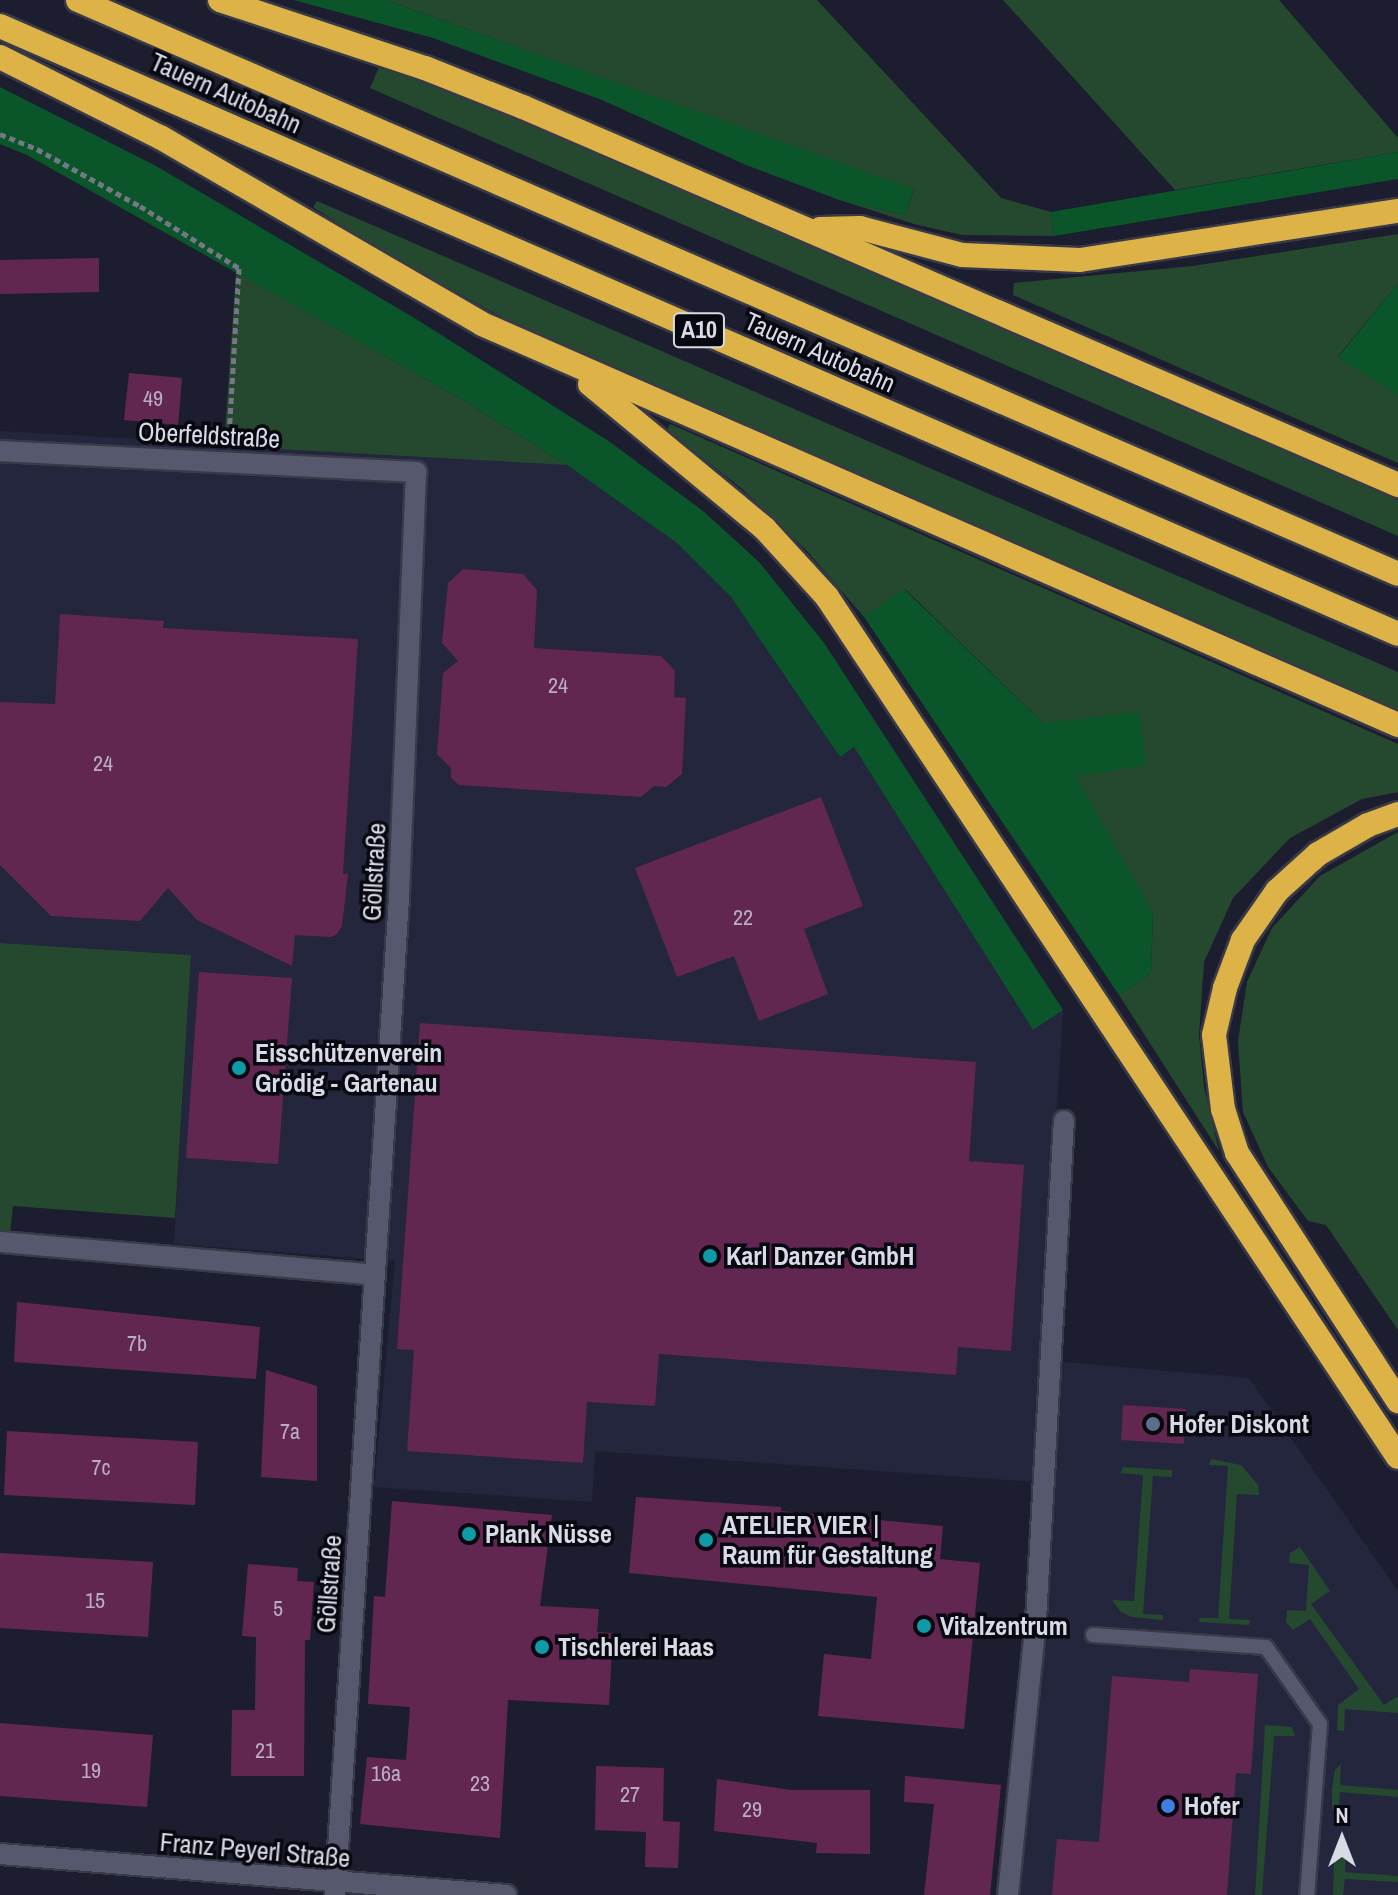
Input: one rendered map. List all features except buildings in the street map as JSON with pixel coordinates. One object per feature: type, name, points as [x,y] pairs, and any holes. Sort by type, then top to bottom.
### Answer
[{"type":"highway","name":"Tauern Autobahn","points":[[78,0],[1398,574]]},
{"type":"highway","points":[[220,0],[425,68],[808,229],[1398,485]]},
{"type":"highway","name":"Tauern Autobahn","points":[[0,26],[1398,634]]},
{"type":"highway","points":[[0,57],[160,137],[482,324],[1398,725]]},
{"type":"highway","points":[[808,229],[860,228],[962,255],[1080,260],[1398,211]]},
{"type":"highway","points":[[563,362],[765,529],[827,597],[1398,1457]]},
{"type":"highway","points":[[1398,814],[1368,825],[1318,854],[1277,891],[1243,940],[1225,988],[1214,1035],[1223,1109],[1237,1153],[1398,1401]]},
{"type":"street","name":"Oberfeldstraße","points":[[0,451],[416,472]]},
{"type":"street","name":"Göllstraße","points":[[336,1889],[399,898],[416,472]]},
{"type":"street","points":[[1008,1895],[1036,1620],[1064,1121]]},
{"type":"street","points":[[0,1242],[374,1275]]},
{"type":"street","name":"Franz Peyerl Straße","points":[[0,1854],[336,1889],[506,1895]]},
{"type":"lane","points":[[1093,1635],[1266,1647],[1320,1724],[1307,1895]]},
{"type":"path","points":[[0,134],[37,149],[140,206],[239,268],[227,462]]},
{"type":"shaded area","points":[[0,431],[567,465],[677,543],[731,597],[839,756],[854,746],[1033,1030],[1063,1010],[1041,1360],[1249,1378],[1398,1591],[1398,1895],[1017,1895],[1050,1483],[595,1451],[592,1502],[374,1487],[395,1261],[174,1244],[191,955],[0,943]]},
{"type":"green space","points":[[294,0],[386,0],[914,189],[905,215],[842,201],[746,165],[602,100],[433,38]]},
{"type":"green space","points":[[386,0],[817,0],[1001,198],[1051,212],[1054,236],[962,235],[914,224],[843,201],[905,215],[914,190]]},
{"type":"green space","points":[[1003,0],[1279,0],[1398,138],[1398,152],[1175,190]]},
{"type":"green space","points":[[380,65],[534,124],[1398,500],[1398,536],[370,88]]},
{"type":"green space","points":[[0,87],[156,166],[416,319],[610,442],[703,511],[759,562],[824,643],[1063,1010],[1033,1030],[854,747],[840,757],[731,597],[677,543],[567,465],[463,400],[27,155],[0,144]]},
{"type":"green space","points":[[1398,152],[1398,179],[1054,236],[1051,212]]},
{"type":"green space","points":[[317,201],[1398,672],[1398,710],[624,373],[498,315],[378,249],[313,207]]},
{"type":"green space","points":[[1398,234],[1398,284],[1338,356],[1398,395],[1398,463],[1013,295],[1014,283],[1193,266]]},
{"type":"green space","points":[[236,272],[463,400],[567,465],[224,446]]},
{"type":"green space","points":[[1398,284],[1398,395],[1338,357]]},
{"type":"green space","points":[[670,424],[1398,744],[1398,792],[1362,799],[1290,838],[1233,898],[1204,962],[1199,1035],[1204,1087],[1219,1151],[1119,995],[1151,973],[1153,913],[1043,723],[905,589],[864,617],[807,551],[741,488],[667,430]]},
{"type":"green space","points":[[904,589],[1043,723],[1139,712],[1146,765],[1076,776],[1153,913],[1151,973],[1119,995],[864,617]]},
{"type":"green space","points":[[1398,832],[1398,1330],[1326,1225],[1308,1221],[1268,1167],[1243,1112],[1238,1041],[1247,982],[1272,928],[1320,876]]},
{"type":"green space","points":[[0,943],[191,955],[175,1218],[13,1206],[10,1232],[0,1231]]},
{"type":"green space","points":[[1211,1459],[1241,1465],[1258,1485],[1259,1495],[1237,1494],[1229,1619],[1250,1620],[1249,1625],[1199,1622],[1200,1618],[1218,1618],[1228,1466],[1209,1465]]},
{"type":"green space","points":[[1123,1467],[1172,1470],[1172,1477],[1153,1476],[1143,1614],[1163,1615],[1163,1620],[1132,1617],[1121,1612],[1112,1600],[1134,1601],[1143,1475],[1121,1473]]},
{"type":"green space","points":[[1300,1547],[1330,1591],[1311,1604],[1384,1705],[1398,1696],[1398,1713],[1345,1709],[1344,1731],[1337,1730],[1338,1705],[1359,1689],[1310,1619],[1293,1630],[1286,1622],[1287,1610],[1306,1611],[1309,1565],[1289,1563],[1290,1553]]},
{"type":"green space","points":[[1265,1725],[1292,1727],[1295,1736],[1274,1736],[1262,1895],[1255,1895]]},
{"type":"green space","points":[[1341,1764],[1340,1785],[1398,1790],[1398,1797],[1340,1792],[1338,1815],[1332,1808],[1332,1788],[1335,1770]]},
{"type":"green space","points":[[1341,1849],[1346,1849],[1345,1872],[1398,1876],[1398,1882],[1345,1879],[1343,1895],[1333,1895],[1334,1862]]},
{"type":"place","name":"Eisschützenverein Grödig - Gartenau","points":[[239,1068]]},
{"type":"place","name":"Karl Danzer GmbH","points":[[710,1256]]},
{"type":"place","name":"Hofer Diskont","points":[[1153,1424]]},
{"type":"place","name":"Plank Nüsse","points":[[469,1534]]},
{"type":"place","name":"ATELIER VIER | Raum für Gestaltung","points":[[706,1540]]},
{"type":"place","name":"Vitalzentrum","points":[[924,1626]]},
{"type":"place","name":"Tischlerei Haas","points":[[542,1647]]},
{"type":"place","name":"Hofer","points":[[1168,1806]]}]
